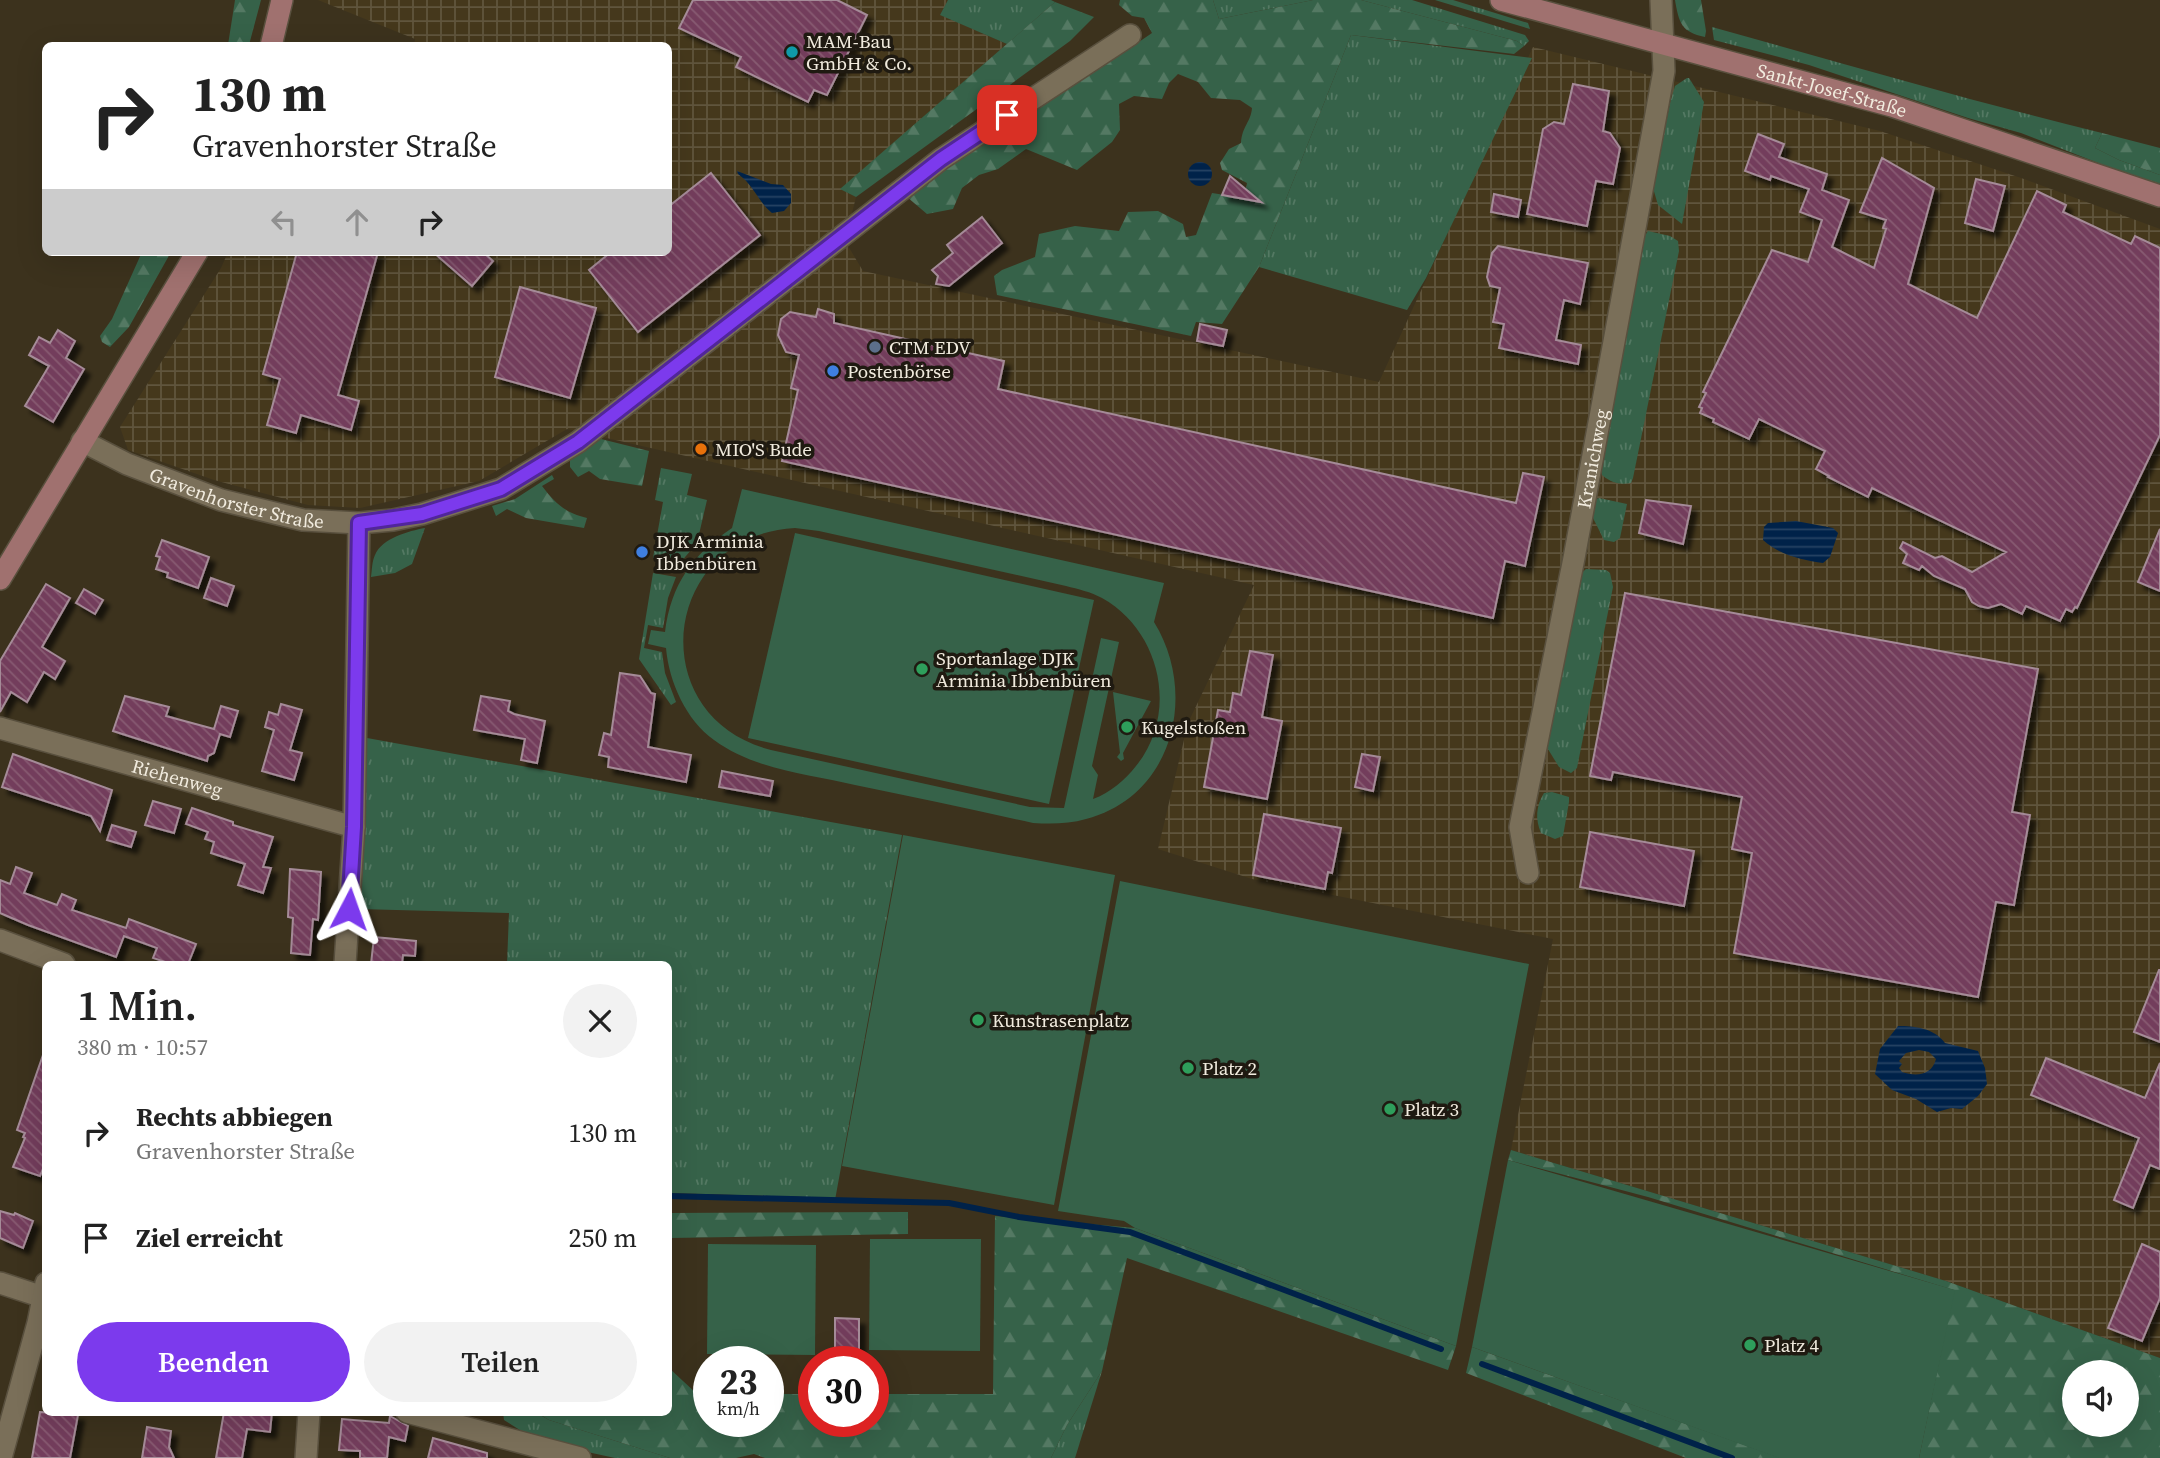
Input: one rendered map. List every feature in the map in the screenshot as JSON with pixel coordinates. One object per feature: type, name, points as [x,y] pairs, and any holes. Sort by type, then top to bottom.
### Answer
[{"type":"street","points":[[272,42],[282,0]]},
{"type":"street","name":"Sankt-Josef-Straße","points":[[1501,0],[1892,106],[2160,196]]},
{"type":"street","name":"Kranichweg","points":[[1528,873],[1520,827],[1571,571],[1664,71],[1661,0]]},
{"type":"street","name":"Gravenhorster Straße","points":[[82,441],[127,464],[221,500],[303,520],[359,523],[422,514],[501,489],[578,442],[941,159],[1130,36]]},
{"type":"street","points":[[0,579],[195,256]]},
{"type":"street","points":[[345,961],[354,827],[359,523]]},
{"type":"street","name":"Riehenweg","points":[[0,728],[354,827]]},
{"type":"street","points":[[0,940],[56,961]]},
{"type":"street","points":[[0,1283],[42,1293]]},
{"type":"street","points":[[1,1458],[42,1303]]},
{"type":"street","points":[[306,1458],[309,1416]]},
{"type":"street","points":[[422,1416],[580,1458]]},
{"type":"shaded area","points":[[318,0],[948,0],[941,15],[1007,44],[841,189],[856,197],[845,241],[863,271],[1379,382],[1533,47],[1880,131],[2024,179],[2160,229],[2160,1358],[1946,1281],[1511,1150],[1553,939],[1252,879],[1158,849],[1188,723],[1254,585],[567,429],[479,481],[360,508],[308,505],[214,480],[128,450],[120,427],[226,256],[672,256],[672,42],[414,42],[415,39]]},
{"type":"green space","points":[[235,0],[261,0],[250,42],[228,42]]},
{"type":"green space","points":[[948,0],[1055,2],[1007,44],[940,15]]},
{"type":"green space","points":[[1120,0],[1213,0],[1219,19],[1313,0],[1361,0],[1517,41],[1524,46],[1514,54],[1351,35],[1259,267],[1222,324],[1196,322],[1191,336],[997,295],[994,276],[1035,257],[1039,234],[1075,226],[1119,231],[1128,212],[1158,211],[1183,224],[1186,237],[1196,235],[1212,193],[1244,198],[1247,183],[1222,170],[1220,163],[1229,149],[1241,143],[1250,117],[1252,108],[1240,100],[1211,98],[1198,82],[1178,74],[1169,83],[1162,99],[1134,96],[1119,104],[1120,130],[1112,142],[1077,170],[1026,149],[998,169],[979,175],[962,188],[953,209],[927,214],[907,197],[942,164],[1082,70],[1133,46],[1152,33],[1144,18],[1132,16],[1119,5]]},
{"type":"green space","points":[[1213,0],[1313,0],[1219,19]]},
{"type":"green space","points":[[1361,0],[1412,0],[1525,35],[1529,41],[1524,46],[1517,41]]},
{"type":"green space","points":[[1435,0],[1453,0],[1528,23],[1530,29]]},
{"type":"green space","points":[[1675,0],[1701,0],[1705,37],[1682,25]]},
{"type":"green space","points":[[1055,2],[1094,17],[1070,41],[856,197],[840,189]]},
{"type":"green space","points":[[1712,27],[2102,133],[2095,148],[2160,175],[2160,187],[2021,133],[1809,65],[1714,40]]},
{"type":"green space","points":[[1351,35],[1532,58],[1426,278],[1407,310],[1259,267]]},
{"type":"green space","points":[[1687,78],[1704,102],[1682,224],[1658,205],[1653,188],[1675,86]]},
{"type":"green space","points":[[2102,133],[2160,148],[2160,175],[2095,148]]},
{"type":"green space","points":[[1648,231],[1670,236],[1678,241],[1679,251],[1633,478],[1631,483],[1619,483],[1602,475],[1602,468],[1608,416],[1644,237]]},
{"type":"green space","points":[[140,256],[169,256],[129,327],[110,347],[102,342],[100,336],[112,319]]},
{"type":"green space","points":[[601,439],[649,451],[642,486],[600,479],[589,471],[578,477],[570,467],[570,460]]},
{"type":"green space","points":[[661,468],[692,474],[687,495],[707,500],[697,543],[680,563],[653,558],[663,502],[655,500]]},
{"type":"green space","points":[[552,475],[554,479],[542,486],[561,506],[587,518],[584,528],[526,518],[507,509],[496,516],[492,506],[515,499]]},
{"type":"green space","points":[[742,489],[1164,583],[1154,622],[1167,650],[1174,680],[1175,709],[1170,738],[1158,765],[1140,788],[1116,807],[1080,821],[1033,823],[782,770],[730,750],[704,732],[687,711],[675,687],[666,648],[648,644],[651,630],[665,632],[673,599],[686,572],[706,548],[732,528]],"holes":[[[795,528],[819,531],[1080,590],[1102,598],[1122,613],[1138,631],[1150,652],[1157,674],[1160,698],[1157,722],[1149,745],[1136,766],[1117,786],[1093,799],[1098,775],[1092,766],[1119,642],[1101,638],[1064,808],[1030,807],[771,750],[729,731],[701,702],[686,667],[684,629],[694,593],[716,561],[750,538]]]},
{"type":"green space","points":[[1599,498],[1627,504],[1620,538],[1614,542],[1604,540],[1591,514],[1594,500]]},
{"type":"green space","points":[[425,528],[412,564],[395,573],[371,577],[374,557],[384,544],[404,533]]},
{"type":"green space","name":"Sportanlage DJK Arminia Ibbenbüren","points":[[795,533],[1094,600],[1049,804],[748,738]]},
{"type":"green space","points":[[1586,569],[1606,570],[1610,573],[1613,587],[1577,768],[1571,773],[1559,767],[1543,741],[1577,577]]},
{"type":"green space","points":[[653,573],[676,577],[668,598],[663,628],[648,625],[644,648],[662,652],[665,673],[676,702],[671,705],[639,659]]},
{"type":"green space","name":"Kugelstoßen","points":[[1113,692],[1151,701],[1121,761],[1117,757],[1120,753]]},
{"type":"green space","points":[[367,738],[902,835],[835,1200],[672,1193],[672,961],[507,961],[509,913],[359,909]]},
{"type":"green space","points":[[1552,792],[1569,797],[1563,836],[1555,839],[1541,833],[1537,818],[1539,803],[1544,793]]},
{"type":"green space","name":"Kunstrasenplatz","points":[[903,835],[1115,875],[1054,1205],[842,1166]]},
{"type":"green space","points":[[1120,881],[1529,964],[1456,1346],[1135,1228],[1124,1221],[1058,1211]]},
{"type":"green space","points":[[1511,1150],[1946,1281],[2160,1358],[2160,1458],[1919,1458],[1954,1290],[1648,1197],[1508,1160]]},
{"type":"green space","name":"Platz 4","points":[[1508,1160],[1955,1290],[1919,1458],[1779,1458],[1472,1347]]},
{"type":"green space","points":[[908,1212],[908,1234],[672,1238],[672,1213]]},
{"type":"green space","points":[[995,1216],[1135,1228],[1456,1346],[1448,1370],[1127,1258],[1102,1371],[1067,1425],[1051,1458],[765,1458],[754,1454],[736,1458],[670,1458],[542,1416],[672,1416],[672,1371],[693,1390],[693,1437],[784,1437],[784,1394],[798,1394],[798,1437],[889,1437],[889,1394],[993,1394]]},
{"type":"green space","points":[[870,1239],[981,1239],[980,1351],[889,1350],[889,1346],[869,1346]]},
{"type":"green space","points":[[708,1244],[816,1245],[815,1346],[798,1346],[798,1355],[784,1355],[784,1346],[707,1346]]},
{"type":"green space","points":[[1472,1347],[1781,1458],[1686,1458],[1466,1373]]},
{"type":"green space","points":[[1102,1371],[1075,1458],[1051,1458],[1067,1425]]},
{"type":"green space","points":[[504,1416],[542,1416],[670,1458],[615,1458],[537,1441],[504,1420]]},
{"type":"water","points":[[1200,162],[1208,166],[1212,174],[1208,182],[1200,186],[1192,182],[1188,174],[1192,166]]},
{"type":"water","points":[[737,171],[771,184],[783,185],[791,194],[791,203],[784,211],[772,213]]},
{"type":"water","points":[[1796,521],[1833,528],[1838,533],[1830,557],[1823,563],[1784,553],[1763,540],[1764,527],[1768,523]]},
{"type":"water","points":[[1898,1026],[1924,1029],[1945,1043],[1978,1051],[1985,1068],[1987,1084],[1978,1096],[1962,1109],[1951,1108],[1937,1112],[1916,1099],[1892,1090],[1875,1074],[1880,1049]],"holes":[[[1919,1050],[1929,1052],[1936,1059],[1927,1071],[1913,1074],[1902,1072],[1899,1068],[1902,1064],[1899,1061],[1906,1053]]]},
{"type":"building","name":"MAM-Bau GmbH & Co.","points":[[693,0],[837,0],[867,15],[827,95],[814,90],[808,102],[736,67],[741,57],[679,28]]},
{"type":"building","points":[[1573,84],[1609,91],[1603,131],[1610,133],[1620,148],[1613,184],[1596,181],[1587,226],[1527,214],[1543,129],[1554,122],[1564,124]]},
{"type":"building","points":[[1758,134],[1784,144],[1779,157],[1827,174],[1822,190],[1849,200],[1832,247],[1874,268],[1886,229],[1883,228],[1886,220],[1860,212],[1882,158],[1934,188],[1908,284],[1977,318],[2037,191],[2066,205],[2063,212],[2131,244],[2135,236],[2160,248],[2160,435],[2077,608],[2072,612],[2066,609],[2060,621],[2026,606],[2022,614],[2001,604],[1988,608],[1979,606],[1972,602],[1965,589],[1934,576],[1922,566],[1919,570],[1903,563],[1907,554],[1900,548],[1903,542],[1935,558],[1942,556],[1972,572],[2006,552],[1872,488],[1868,497],[1828,477],[1816,469],[1825,451],[1759,419],[1749,439],[1700,413],[1702,408],[1699,407],[1706,393],[1703,392],[1772,250],[1808,262],[1822,220],[1800,212],[1809,189],[1771,176],[1770,180],[1745,171]]},
{"type":"building","points":[[711,173],[760,235],[638,332],[589,270],[606,256],[672,256],[672,204]]},
{"type":"building","points":[[1230,176],[1261,202],[1222,195]]},
{"type":"building","points":[[1976,179],[2005,186],[1993,231],[1965,223]]},
{"type":"building","points":[[1494,194],[1521,200],[1518,217],[1491,212]]},
{"type":"building","points":[[982,217],[1002,243],[949,286],[936,284],[938,276],[932,270],[953,253],[947,245]]},
{"type":"building","points":[[1498,246],[1588,263],[1580,304],[1564,300],[1556,340],[1581,345],[1578,364],[1499,348],[1504,324],[1493,322],[1500,288],[1490,286],[1487,277],[1492,253]]},
{"type":"building","points":[[296,256],[377,256],[338,395],[359,401],[351,430],[301,415],[296,433],[267,425],[280,379],[263,374]]},
{"type":"building","points":[[438,256],[487,256],[493,261],[472,286]]},
{"type":"building","points":[[520,287],[596,308],[570,398],[495,377]]},
{"type":"building","points":[[818,309],[834,314],[834,323],[1004,361],[998,389],[1516,503],[1523,473],[1544,477],[1525,566],[1505,561],[1493,618],[782,461],[798,390],[791,388],[799,355],[786,352],[778,335],[781,319],[790,312],[816,317]]},
{"type":"building","points":[[1200,324],[1227,330],[1223,346],[1197,341]]},
{"type":"building","points":[[58,330],[75,341],[66,358],[84,369],[53,422],[25,406],[49,366],[29,355],[39,337],[50,343]]},
{"type":"building","points":[[1646,500],[1691,506],[1683,544],[1639,533]]},
{"type":"building","points":[[2160,529],[2160,591],[2138,582]]},
{"type":"building","points":[[162,540],[209,557],[198,588],[167,577],[168,573],[156,569],[160,557],[156,556]]},
{"type":"building","points":[[211,578],[234,586],[227,606],[204,598]]},
{"type":"building","points":[[46,584],[70,598],[42,647],[65,661],[55,679],[44,672],[27,702],[11,692],[0,712],[0,661]]},
{"type":"building","points":[[84,589],[103,600],[95,614],[76,603]]},
{"type":"building","points":[[1625,593],[2038,669],[2012,812],[2030,815],[2014,905],[1996,902],[1978,997],[1734,953],[1752,853],[1732,849],[1742,797],[1613,772],[1611,780],[1590,776]]},
{"type":"building","points":[[1250,651],[1273,655],[1262,717],[1282,721],[1267,799],[1204,787],[1218,710],[1230,712],[1233,693],[1241,695]]},
{"type":"building","points":[[620,673],[640,676],[651,693],[655,694],[648,747],[691,755],[686,782],[608,767],[609,757],[599,755],[604,733],[611,735]]},
{"type":"building","points":[[125,696],[169,707],[166,716],[214,729],[221,706],[238,711],[230,737],[220,734],[214,753],[208,756],[207,761],[113,731]]},
{"type":"building","points":[[481,696],[510,701],[508,711],[545,721],[537,763],[521,760],[525,739],[474,730]]},
{"type":"building","points":[[281,704],[302,710],[290,750],[302,753],[294,780],[262,771],[274,730],[265,727],[269,712],[278,715]]},
{"type":"building","points":[[13,754],[112,790],[100,831],[91,816],[2,787]]},
{"type":"building","points":[[1362,754],[1380,757],[1373,791],[1355,787]]},
{"type":"building","points":[[722,771],[773,781],[770,796],[719,787]]},
{"type":"building","points":[[153,801],[181,809],[174,833],[145,825]]},
{"type":"building","points":[[192,808],[233,822],[233,825],[273,837],[263,867],[271,868],[263,893],[238,885],[245,864],[211,853],[214,842],[205,839],[208,832],[186,824]]},
{"type":"building","points":[[1264,814],[1341,828],[1332,873],[1328,872],[1325,889],[1253,875]]},
{"type":"building","points":[[112,825],[136,832],[131,847],[107,840]]},
{"type":"building","points":[[1590,832],[1694,851],[1684,906],[1580,887]]},
{"type":"building","points":[[16,867],[32,873],[24,893],[57,905],[62,894],[76,900],[72,910],[126,928],[129,919],[196,944],[189,961],[162,961],[153,958],[157,948],[124,936],[116,957],[0,913],[0,880],[10,884]]},
{"type":"building","points":[[290,869],[321,872],[318,920],[313,919],[310,955],[291,953],[293,918],[288,917]]},
{"type":"building","points":[[374,937],[416,941],[415,956],[403,955],[402,961],[371,961]]},
{"type":"building","points":[[2160,970],[2160,1042],[2134,1032]]},
{"type":"building","points":[[42,1058],[40,1176],[13,1167],[25,1138],[25,1133],[17,1130]]},
{"type":"building","points":[[2046,1058],[2145,1098],[2160,1063],[2160,1169],[2150,1165],[2133,1208],[2114,1200],[2139,1138],[2031,1095]]},
{"type":"building","points":[[0,1211],[14,1215],[15,1213],[33,1221],[23,1248],[0,1238]]},
{"type":"building","points":[[2142,1244],[2160,1252],[2160,1298],[2142,1341],[2108,1328]]},
{"type":"building","points":[[835,1318],[859,1319],[859,1346],[835,1346]]},
{"type":"building","points":[[40,1412],[42,1416],[78,1416],[70,1458],[32,1458]]},
{"type":"building","points":[[223,1416],[272,1416],[270,1432],[247,1429],[242,1458],[216,1458]]},
{"type":"building","points":[[390,1416],[408,1426],[405,1441],[389,1437],[387,1458],[360,1458],[360,1451],[339,1450],[342,1419],[389,1423]]},
{"type":"building","points":[[147,1427],[171,1431],[169,1447],[174,1458],[142,1458]]},
{"type":"building","points":[[433,1438],[487,1453],[487,1458],[428,1458]]},
{"type":"waterway","points":[[672,1196],[949,1203],[1019,1217],[1130,1232],[1441,1349]]},
{"type":"waterway","points":[[1482,1364],[1732,1458]]},
{"type":"place","name":"MAM-Bau GmbH & Co.","points":[[792,52]]},
{"type":"place","name":"CTM EDV","points":[[875,347]]},
{"type":"place","name":"Postenbörse","points":[[833,371]]},
{"type":"place","name":"MIO'S Bude","points":[[701,449]]},
{"type":"place","name":"DJK Arminia Ibbenbüren","points":[[642,552]]},
{"type":"place","name":"Sportanlage DJK Arminia Ibbenbüren","points":[[922,669]]},
{"type":"place","name":"Kugelstoßen","points":[[1127,727]]},
{"type":"place","name":"Kunstrasenplatz","points":[[978,1020]]},
{"type":"place","name":"Platz 2","points":[[1188,1068]]},
{"type":"place","name":"Platz 3","points":[[1390,1109]]},
{"type":"place","name":"Platz 4","points":[[1750,1345]]},
{"type":"route","points":[[349,909],[354,827],[359,523],[422,514],[501,489],[578,442],[941,159],[1007,115]]}]
